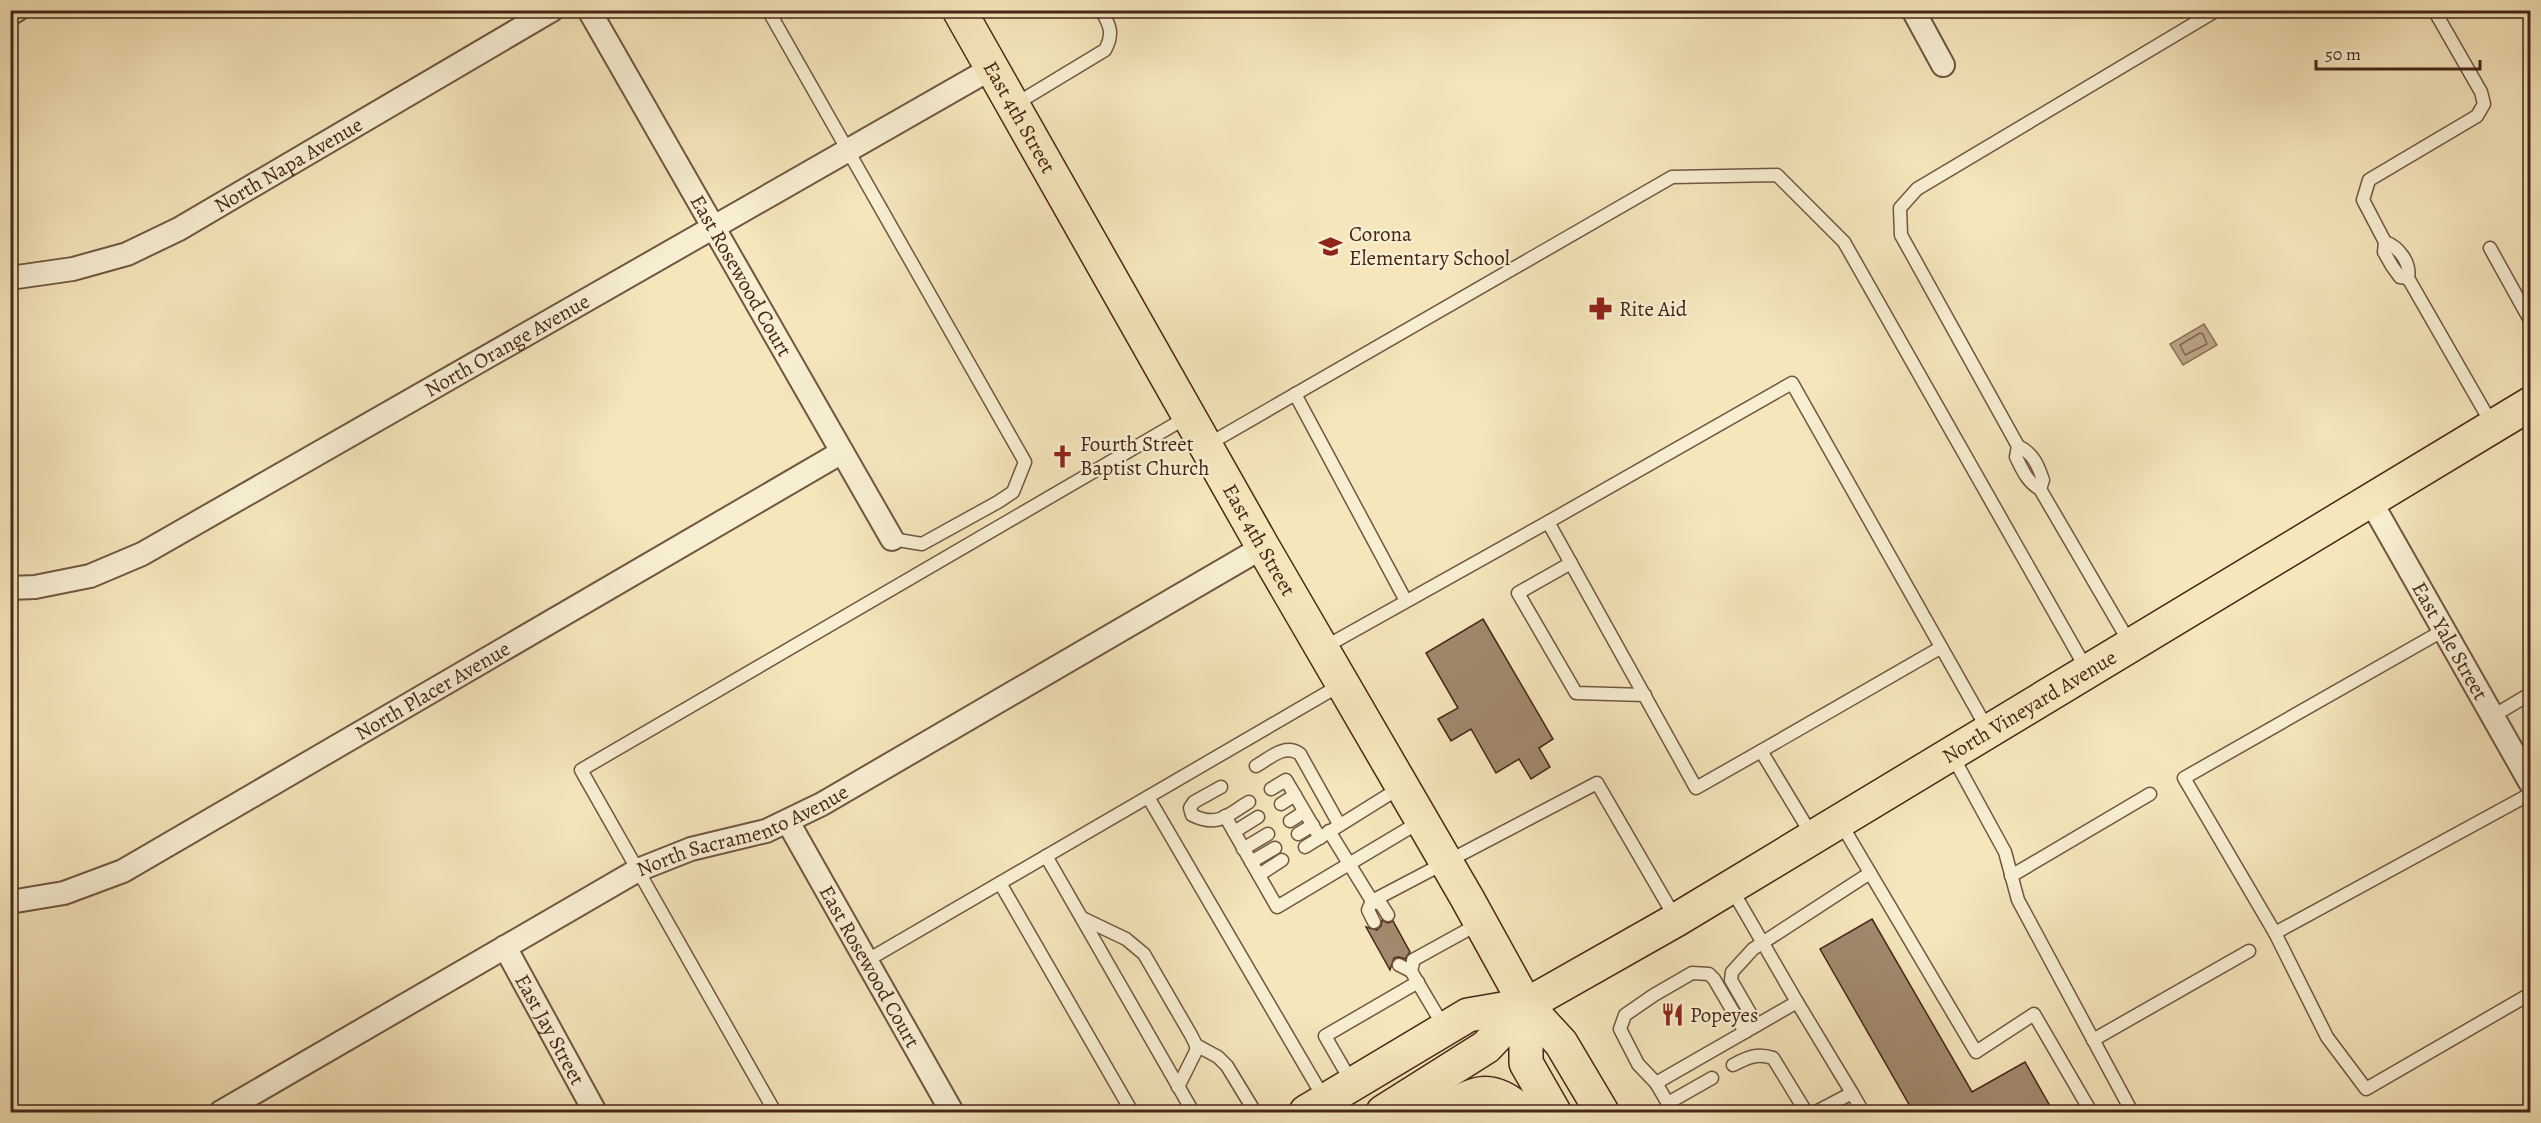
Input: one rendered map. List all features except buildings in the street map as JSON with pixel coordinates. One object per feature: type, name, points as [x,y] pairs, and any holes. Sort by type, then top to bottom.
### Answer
[{"type":"main road","name":"East 4th Street","points":[[959,10],[1263,548],[1481,922],[1526,1005],[1561,1043],[1602,1113]]},
{"type":"main road","name":"North Vineyard Avenue","points":[[1383,1113],[1480,1052],[1526,1005],[1730,888],[2530,404]]},
{"type":"main road","name":"East 4th Street","points":[[1526,1005],[1526,1063],[1554,1113]]},
{"type":"main road","name":"North Vineyard Avenue","points":[[1316,1107],[1468,1015],[1526,1005]]},
{"type":"main road","points":[[1440,1113],[1478,1092],[1505,1098],[1524,1113]]},
{"type":"street","points":[[10,14],[17,10]]},
{"type":"street","name":"North Napa Avenue","points":[[10,278],[73,269],[127,254],[178,229],[552,10]]},
{"type":"street","name":"East Rosewood Court","points":[[589,10],[892,539]]},
{"type":"street","points":[[1912,10],[1943,64]]},
{"type":"street","name":"North Orange Avenue","points":[[10,588],[90,576],[142,554],[992,68]]},
{"type":"street","name":"North Placer Avenue","points":[[10,902],[64,893],[123,871],[842,452]]},
{"type":"street","name":"East Yale Street","points":[[2370,500],[2530,782]]},
{"type":"street","name":"North Sacramento Avenue","points":[[221,1113],[638,870],[691,849],[766,831],[788,822],[1263,548]]},
{"type":"street","name":"East Rosewood Court","points":[[788,822],[952,1113]]},
{"type":"street","name":"East Jay Street","points":[[506,947],[595,1113]]},
{"type":"lane","points":[[768,10],[1025,462],[1012,492],[998,502],[922,544],[892,539]]},
{"type":"lane","points":[[1013,106],[1105,50],[1112,38],[1109,24],[1101,10]]},
{"type":"lane","points":[[2131,645],[2040,489],[2032,485],[2016,457],[2018,446],[1901,235],[1900,208],[1917,189],[2217,10]]},
{"type":"lane","points":[[2434,10],[2481,92],[2484,104],[2477,116],[2369,180],[2363,200],[2385,242],[2384,252],[2396,273],[2408,278],[2493,427]]},
{"type":"lane","points":[[1206,445],[1672,177],[1777,175],[1844,242],[2088,671]]},
{"type":"lane","points":[[2490,248],[2530,320]]},
{"type":"lane","points":[[1322,649],[1792,383],[1988,731]]},
{"type":"lane","points":[[1295,394],[1406,601]]},
{"type":"lane","points":[[775,1113],[581,770],[1190,416]]},
{"type":"lane","points":[[1548,522],[1696,788],[1940,648]]},
{"type":"lane","points":[[1571,563],[1518,593],[1576,693],[1645,695]]},
{"type":"lane","points":[[2444,630],[2184,778],[2275,933],[2327,1037],[2366,1089],[2530,994]]},
{"type":"lane","points":[[866,961],[1342,684]]},
{"type":"lane","points":[[2493,716],[2530,694]]},
{"type":"lane","points":[[1256,766],[1286,749],[1293,749],[1300,754],[1329,831],[1372,901],[1381,903],[1388,915]]},
{"type":"lane","points":[[1761,751],[1826,830],[1870,873],[1976,1052],[2034,1014],[2091,1113]]},
{"type":"lane","points":[[1952,753],[2005,852],[2018,900],[2132,1113]]},
{"type":"lane","points":[[1271,789],[1286,780],[1313,825],[1329,831]]},
{"type":"lane","points":[[1374,922],[1368,910],[1372,901],[1597,783],[1676,920]]},
{"type":"lane","points":[[1221,787],[1194,802],[1190,808],[1192,815],[1205,822],[1214,822],[1249,802]]},
{"type":"lane","points":[[1305,847],[1402,787]]},
{"type":"lane","points":[[2012,876],[2150,794]]},
{"type":"lane","points":[[2275,933],[2530,794]]},
{"type":"lane","points":[[1281,804],[1295,795]]},
{"type":"lane","points":[[1148,797],[1316,1107]]},
{"type":"lane","points":[[1290,821],[1305,812]]},
{"type":"lane","points":[[1225,816],[1277,907],[1422,821]]},
{"type":"lane","points":[[1234,832],[1258,818]]},
{"type":"lane","points":[[1298,834],[1313,825]]},
{"type":"lane","points":[[1244,849],[1268,834]]},
{"type":"lane","points":[[1251,862],[1275,848]]},
{"type":"lane","points":[[1046,856],[1193,1113]]},
{"type":"lane","points":[[1258,875],[1282,860]]},
{"type":"lane","points":[[1757,1025],[1731,980],[1732,972],[1743,957],[1870,873]]},
{"type":"lane","points":[[1000,883],[1132,1113]]},
{"type":"lane","points":[[1730,888],[1863,1113]]},
{"type":"lane","points":[[1082,918],[1126,939],[1144,954],[1196,1045],[1196,1051],[1178,1087]]},
{"type":"lane","points":[[1353,1084],[1325,1036],[1413,968],[1481,922]]},
{"type":"lane","points":[[2093,1040],[2249,951]]},
{"type":"lane","points":[[1398,965],[1413,968]]},
{"type":"lane","points":[[1413,968],[1444,1029]]},
{"type":"lane","points":[[1712,1078],[1670,1108],[1656,1083],[1638,1064],[1620,1029],[1625,1015],[1654,994],[1692,973],[1709,974],[1745,1032]]},
{"type":"lane","points":[[1656,1083],[1797,1002]]},
{"type":"lane","points":[[1196,1045],[1218,1057],[1227,1066],[1255,1113]]},
{"type":"lane","points":[[1733,1065],[1750,1056],[1762,1054],[1773,1058],[1806,1113]]},
{"type":"lane","points":[[1816,1113],[1852,1093]]},
{"type":"water","points":[[2204,324],[2217,345],[2183,365],[2170,344]]},
{"type":"place","name":"Corona Elementary School","points":[[1331,246]]},
{"type":"place","name":"Rite Aid","points":[[1601,309]]},
{"type":"place","name":"Fourth Street Baptist Church","points":[[1062,456]]},
{"type":"place","name":"Popeyes","points":[[1672,1015]]}]
